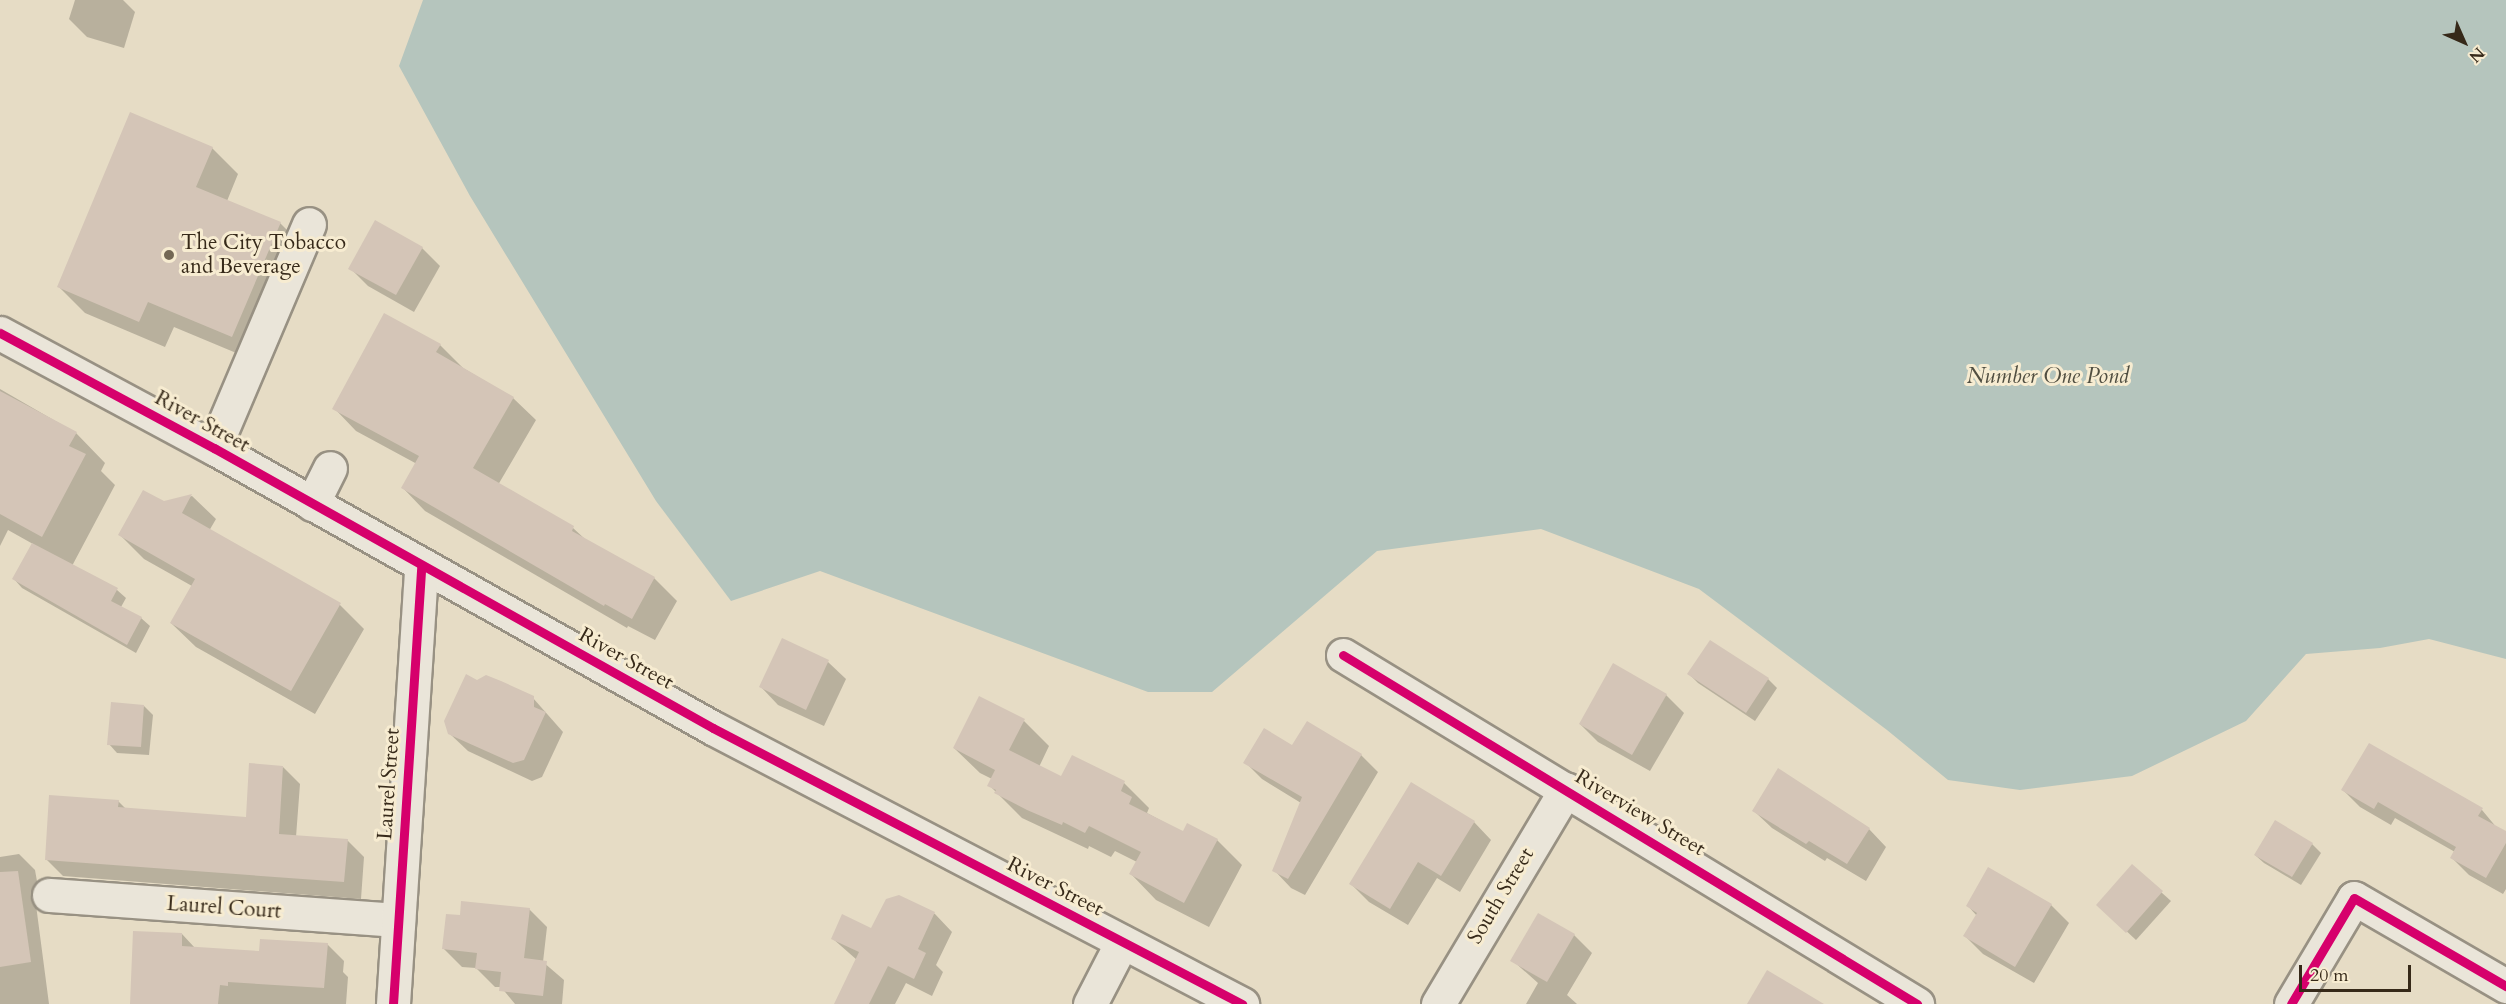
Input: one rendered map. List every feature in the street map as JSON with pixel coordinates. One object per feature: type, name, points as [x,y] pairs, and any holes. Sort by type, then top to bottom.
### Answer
[{"type":"street","points":[[214,448],[309,224]]},
{"type":"street","name":"River Street","points":[[0,333],[214,448],[713,728],[1242,1004]]},
{"type":"street","points":[[312,504],[330,468]]},
{"type":"street","name":"Laurel Street","points":[[393,1004],[421,566]]},
{"type":"street","name":"Riverview Street","points":[[1343,655],[1917,1004]]},
{"type":"street","name":"South Street","points":[[1438,1004],[1566,789]]},
{"type":"street","name":"Laurel Court","points":[[49,895],[399,920]]},
{"type":"street","points":[[2291,1004],[2354,898],[2506,986]]},
{"type":"street","points":[[1090,1004],[1122,942]]},
{"type":"water","name":"Number One Pond","points":[[423,0],[2506,0],[2506,659],[2429,639],[2380,648],[2306,654],[2246,721],[2132,776],[2020,790],[1948,780],[1887,730],[1699,589],[1541,529],[1377,551],[1212,692],[1148,692],[820,571],[731,601],[656,501],[470,196],[399,66]]},
{"type":"building","name":"The City Tobacco and Beverage","points":[[130,112],[213,147],[196,187],[281,222],[232,337],[148,302],[139,322],[57,287]]},
{"type":"building","points":[[375,220],[423,247],[396,295],[348,269]]},
{"type":"building","points":[[384,313],[441,344],[436,352],[514,397],[473,468],[574,526],[572,531],[655,577],[632,619],[605,604],[604,606],[401,488],[419,456],[332,409]]},
{"type":"building","points":[[0,391],[77,432],[69,446],[86,454],[42,537],[0,514]]},
{"type":"building","points":[[143,490],[164,501],[192,494],[182,513],[341,603],[291,691],[170,623],[195,579],[118,535]]},
{"type":"building","points":[[32,543],[118,588],[111,601],[142,617],[127,645],[12,579]]},
{"type":"building","points":[[782,638],[829,660],[806,710],[759,687]]},
{"type":"building","points":[[1710,640],[1769,678],[1746,713],[1687,674]]},
{"type":"building","points":[[1613,663],[1667,694],[1632,755],[1579,724]]},
{"type":"building","points":[[466,674],[477,680],[486,675],[534,696],[534,707],[546,712],[524,760],[513,763],[448,734],[444,721]]},
{"type":"building","points":[[979,696],[1025,719],[1009,750],[1061,776],[1072,755],[1125,781],[1121,791],[1132,797],[1129,804],[1183,831],[1187,823],[1218,839],[1184,903],[1129,874],[1141,852],[1089,826],[1085,833],[1063,822],[1062,825],[1027,810],[994,793],[996,790],[987,786],[995,770],[953,748]]},
{"type":"building","points":[[111,702],[144,705],[141,747],[107,745]]},
{"type":"building","points":[[1307,721],[1362,754],[1288,879],[1272,871],[1302,797],[1243,763],[1264,728],[1292,745]]},
{"type":"building","points":[[2369,743],[2483,808],[2478,816],[2506,831],[2506,843],[2486,878],[2450,858],[2456,847],[2378,802],[2374,809],[2341,790]]},
{"type":"building","points":[[249,763],[283,766],[279,834],[348,839],[344,882],[45,860],[49,795],[119,800],[118,807],[246,817]]},
{"type":"building","points":[[1778,768],[1870,828],[1847,864],[1809,841],[1806,844],[1752,811]]},
{"type":"building","points":[[1411,782],[1475,821],[1441,876],[1418,862],[1390,909],[1349,884]]},
{"type":"building","points":[[2275,820],[2313,843],[2292,877],[2254,855]]},
{"type":"building","points":[[2132,864],[2163,891],[2126,933],[2096,905]]},
{"type":"building","points":[[1988,867],[2052,904],[2015,967],[1963,936],[1977,913],[1966,906]]},
{"type":"building","points":[[18,871],[31,962],[0,967],[0,872]]},
{"type":"building","points":[[899,895],[935,912],[918,949],[926,953],[914,979],[888,966],[869,1004],[834,1004],[859,952],[831,939],[842,914],[871,928],[886,899]]},
{"type":"building","points":[[461,901],[530,908],[524,958],[547,961],[543,996],[499,991],[501,972],[475,969],[477,953],[442,949],[446,914],[460,915]]},
{"type":"building","points":[[1538,913],[1575,934],[1547,982],[1510,961]]},
{"type":"building","points":[[133,931],[182,933],[182,946],[259,951],[260,939],[328,943],[324,988],[228,982],[228,986],[220,985],[218,1004],[130,1004]]},
{"type":"building","points":[[1767,970],[1824,1004],[1747,1004]]},
{"type":"cycle path","points":[[0,333],[214,448],[713,728],[1242,1004]]},
{"type":"cycle path","points":[[393,1004],[421,566]]},
{"type":"cycle path","points":[[1343,655],[1917,1004]]},
{"type":"cycle path","points":[[2291,1004],[2354,898],[2506,986]]},
{"type":"place","name":"The City Tobacco and Beverage","points":[[169,255]]}]
